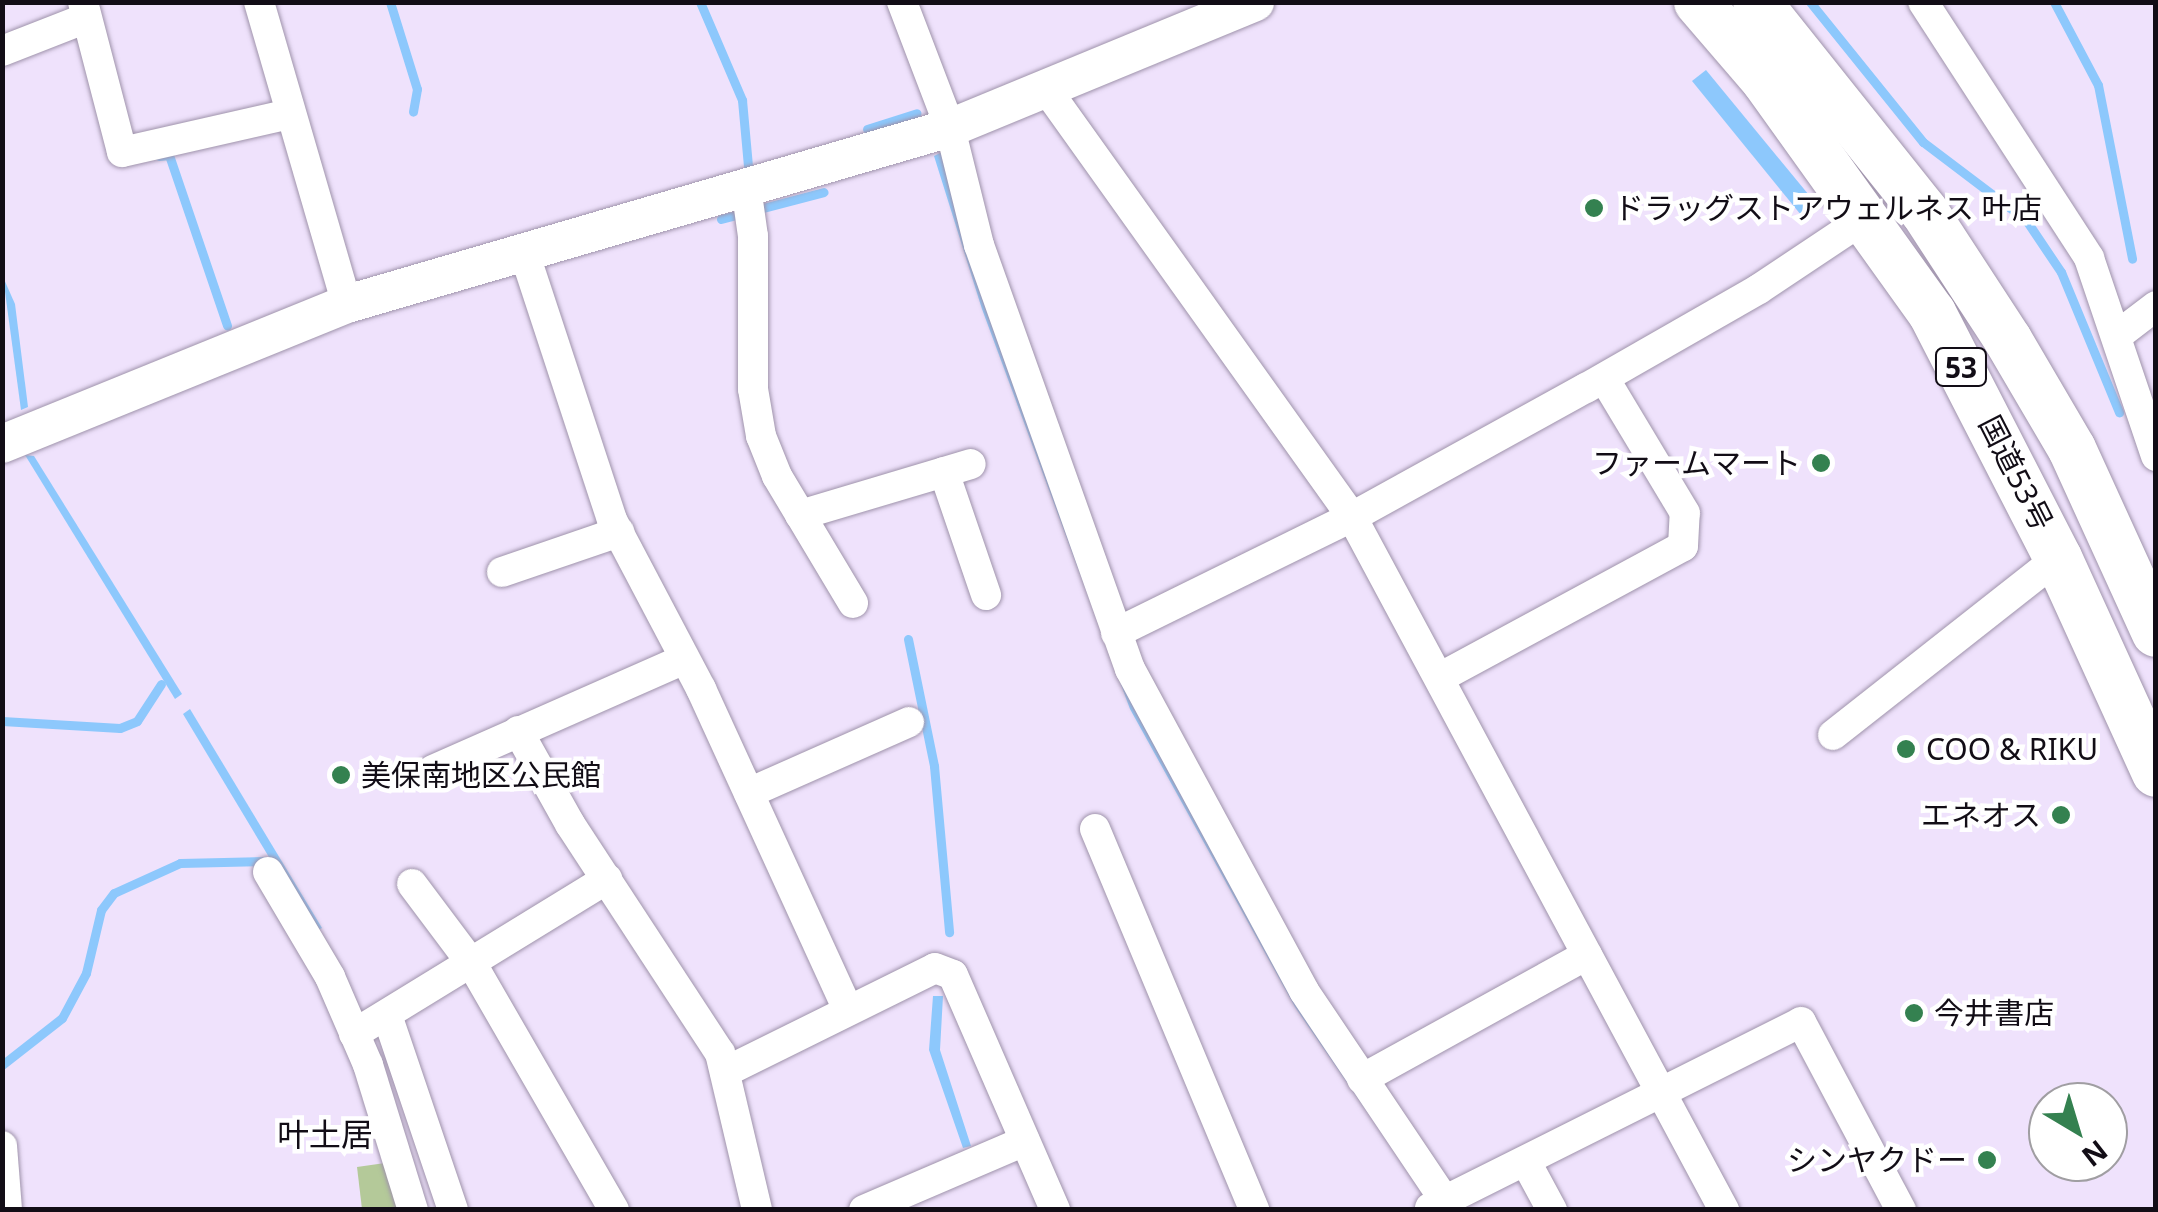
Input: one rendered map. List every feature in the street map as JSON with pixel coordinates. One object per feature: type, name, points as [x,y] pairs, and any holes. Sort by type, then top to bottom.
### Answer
[{"type":"highway","name":"国道53号","points":[[1698,2],[1866,217],[1932,313],[2058,558],[2156,772]]},
{"type":"highway","name":"国道53号","points":[[1757,2],[1924,211],[2008,340],[2072,450],[2156,633]]},
{"type":"street","points":[[259,2],[347,304]]},
{"type":"street","points":[[902,2],[950,128],[979,246],[1116,633],[1246,892],[1436,1205],[1661,1096],[1801,1022],[1901,1210]]},
{"type":"street","points":[[2,444],[347,304],[523,249],[950,128],[1254,2]]},
{"type":"street","points":[[1923,2],[2089,258],[2156,456]]},
{"type":"street","points":[[2,51],[84,10],[122,152],[289,114]]},
{"type":"street","points":[[1048,90],[1352,517],[1442,677],[1724,1210]]},
{"type":"street","points":[[746,187],[753,236],[753,389],[761,436],[800,516],[853,602]]},
{"type":"street","points":[[1116,633],[1352,517],[1604,378],[1759,289],[1866,217]]},
{"type":"street","points":[[523,249],[619,532],[685,659],[848,1010]]},
{"type":"street","points":[[2118,335],[2156,306]]},
{"type":"street","points":[[1442,677],[1684,546],[1685,513],[1604,378]]},
{"type":"street","points":[[800,516],[957,468],[986,595]]},
{"type":"street","points":[[502,572],[619,532]]},
{"type":"street","points":[[1832,735],[2058,558]]},
{"type":"street","points":[[433,770],[685,659]]},
{"type":"street","points":[[749,793],[909,722]]},
{"type":"street","points":[[518,731],[607,879],[720,1053],[757,1210]]},
{"type":"street","points":[[1096,829],[1254,1210]]},
{"type":"street","points":[[268,872],[308,936],[354,1034],[413,1210]]},
{"type":"street","points":[[354,1034],[607,879]]},
{"type":"street","points":[[412,884],[472,964],[614,1210]]},
{"type":"street","points":[[1362,1079],[1587,955]]},
{"type":"street","points":[[725,1072],[935,968],[953,975],[1054,1210]]},
{"type":"street","points":[[387,1015],[453,1210]]},
{"type":"street","points":[[864,1210],[1024,1141]]},
{"type":"street","points":[[2,1146],[7,1210]]},
{"type":"street","points":[[1526,1162],[1552,1210]]},
{"type":"green space","points":[[392,1162],[403,1209],[362,1209],[357,1167]]},
{"type":"water","points":[[1706,70],[1813,200],[1810,216],[1801,215],[1692,81]]},
{"type":"water","points":[[942,152],[1113,650],[1421,1190],[1295,1007],[1130,709],[982,309],[934,156]]},
{"type":"water","points":[[3,277],[15,304],[28,407],[21,410]]},
{"type":"water","points":[[25,455],[34,456],[182,694],[175,699]]},
{"type":"water","points":[[190,709],[322,928],[314,932],[183,714]]},
{"type":"water","points":[[933,996],[943,996],[940,1050],[971,1146],[963,1148],[929,1050]]},
{"type":"waterway","points":[[390,2],[417,89],[413,112]]},
{"type":"waterway","points":[[700,2],[742,100],[748,166]]},
{"type":"waterway","points":[[1810,2],[1923,142],[2026,220],[2061,272],[2119,412]]},
{"type":"waterway","points":[[2054,2],[2098,85],[2132,259]]},
{"type":"waterway","points":[[867,129],[917,113]]},
{"type":"waterway","points":[[159,156],[169,155],[227,325]]},
{"type":"waterway","points":[[721,219],[824,192]]},
{"type":"waterway","points":[[908,639],[934,766],[949,932]]},
{"type":"waterway","points":[[2,721],[120,728],[137,721],[161,684]]},
{"type":"waterway","points":[[2,1065],[62,1018],[86,973],[101,910],[114,893],[180,863],[265,861]]},
{"type":"place","name":"ドラッグストアウェルネス 叶店","points":[[1594,208]]},
{"type":"place","name":"ファームマート","points":[[1821,463]]},
{"type":"place","name":"COO & RIKU","points":[[1906,749]]},
{"type":"place","name":"美保南地区公民館","points":[[341,775]]},
{"type":"place","name":"エネオス","points":[[2061,815]]},
{"type":"place","name":"今井書店","points":[[1914,1013]]},
{"type":"place","name":"シンヤクドー","points":[[1987,1160]]},
{"type":"district","name":"叶土居","points":[[325,1134]]}]
